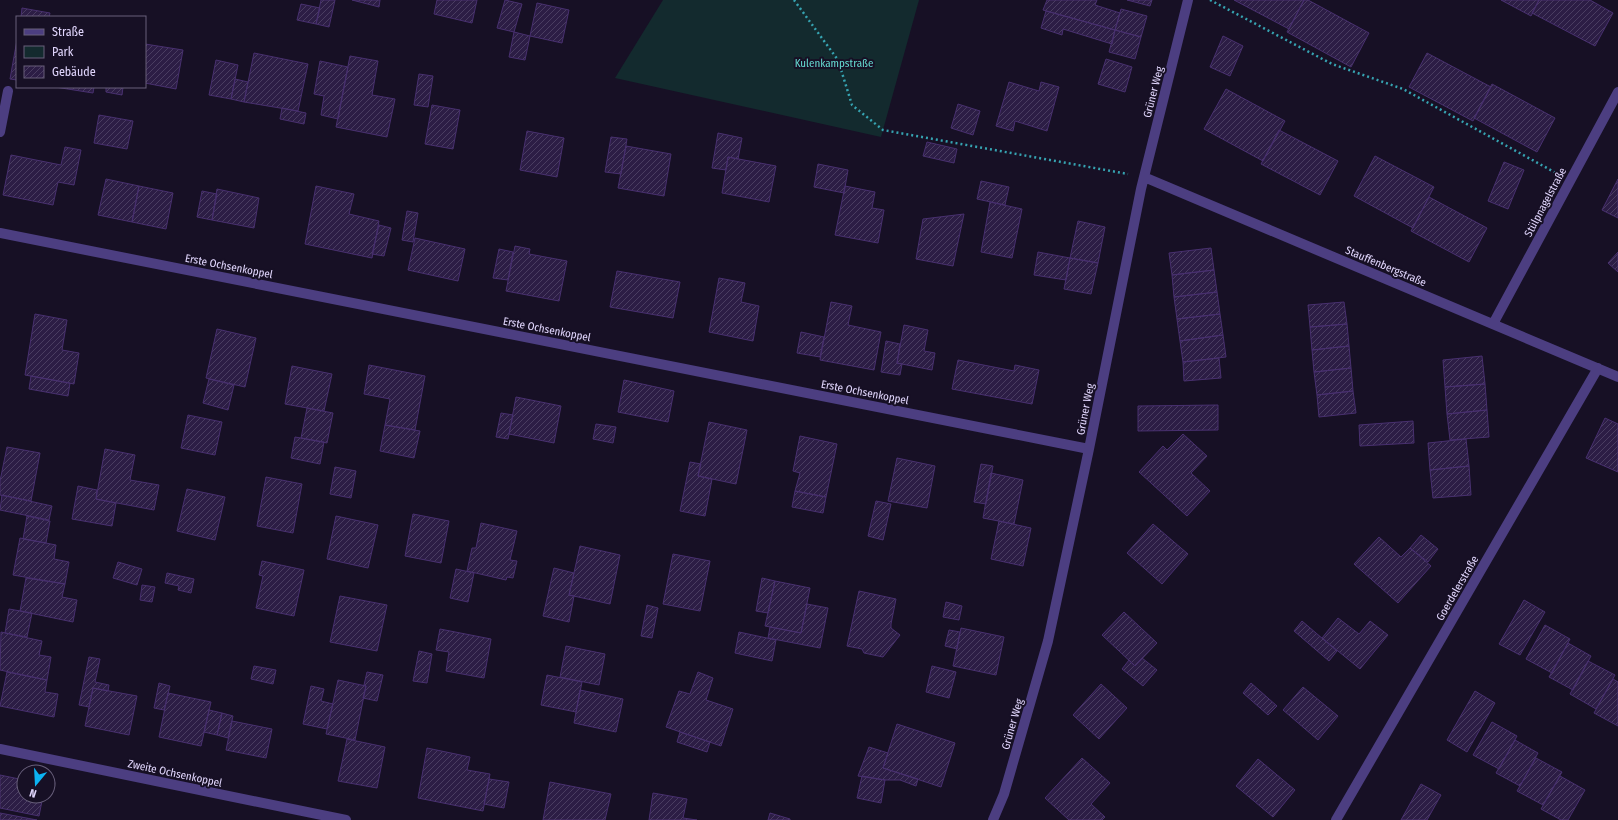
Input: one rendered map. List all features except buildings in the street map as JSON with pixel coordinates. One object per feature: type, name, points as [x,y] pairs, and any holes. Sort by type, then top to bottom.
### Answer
[{"type":"street","name":"Grüner Weg","points":[[993,820],[1004,794],[1048,641],[1089,449],[1144,177],[1188,0]]},
{"type":"street","points":[[0,132],[8,91]]},
{"type":"street","name":"Stülpnagelstraße","points":[[1493,324],[1618,92]]},
{"type":"street","name":"Stauffenbergstraße","points":[[1144,177],[1618,376]]},
{"type":"street","name":"Erste Ochsenkoppel","points":[[0,233],[1089,449]]},
{"type":"street","name":"Goerdelerstraße","points":[[1336,820],[1598,368]]},
{"type":"street","name":"Zweite Ochsenkoppel","points":[[0,749],[346,820]]},
{"type":"path","points":[[794,0],[838,60],[852,105],[883,130],[1144,177]]},
{"type":"path","points":[[1210,0],[1332,64],[1403,89],[1570,181]]},
{"type":"green space","name":"Kulenkampstraße","points":[[663,0],[919,0],[881,137],[615,78]]}]
